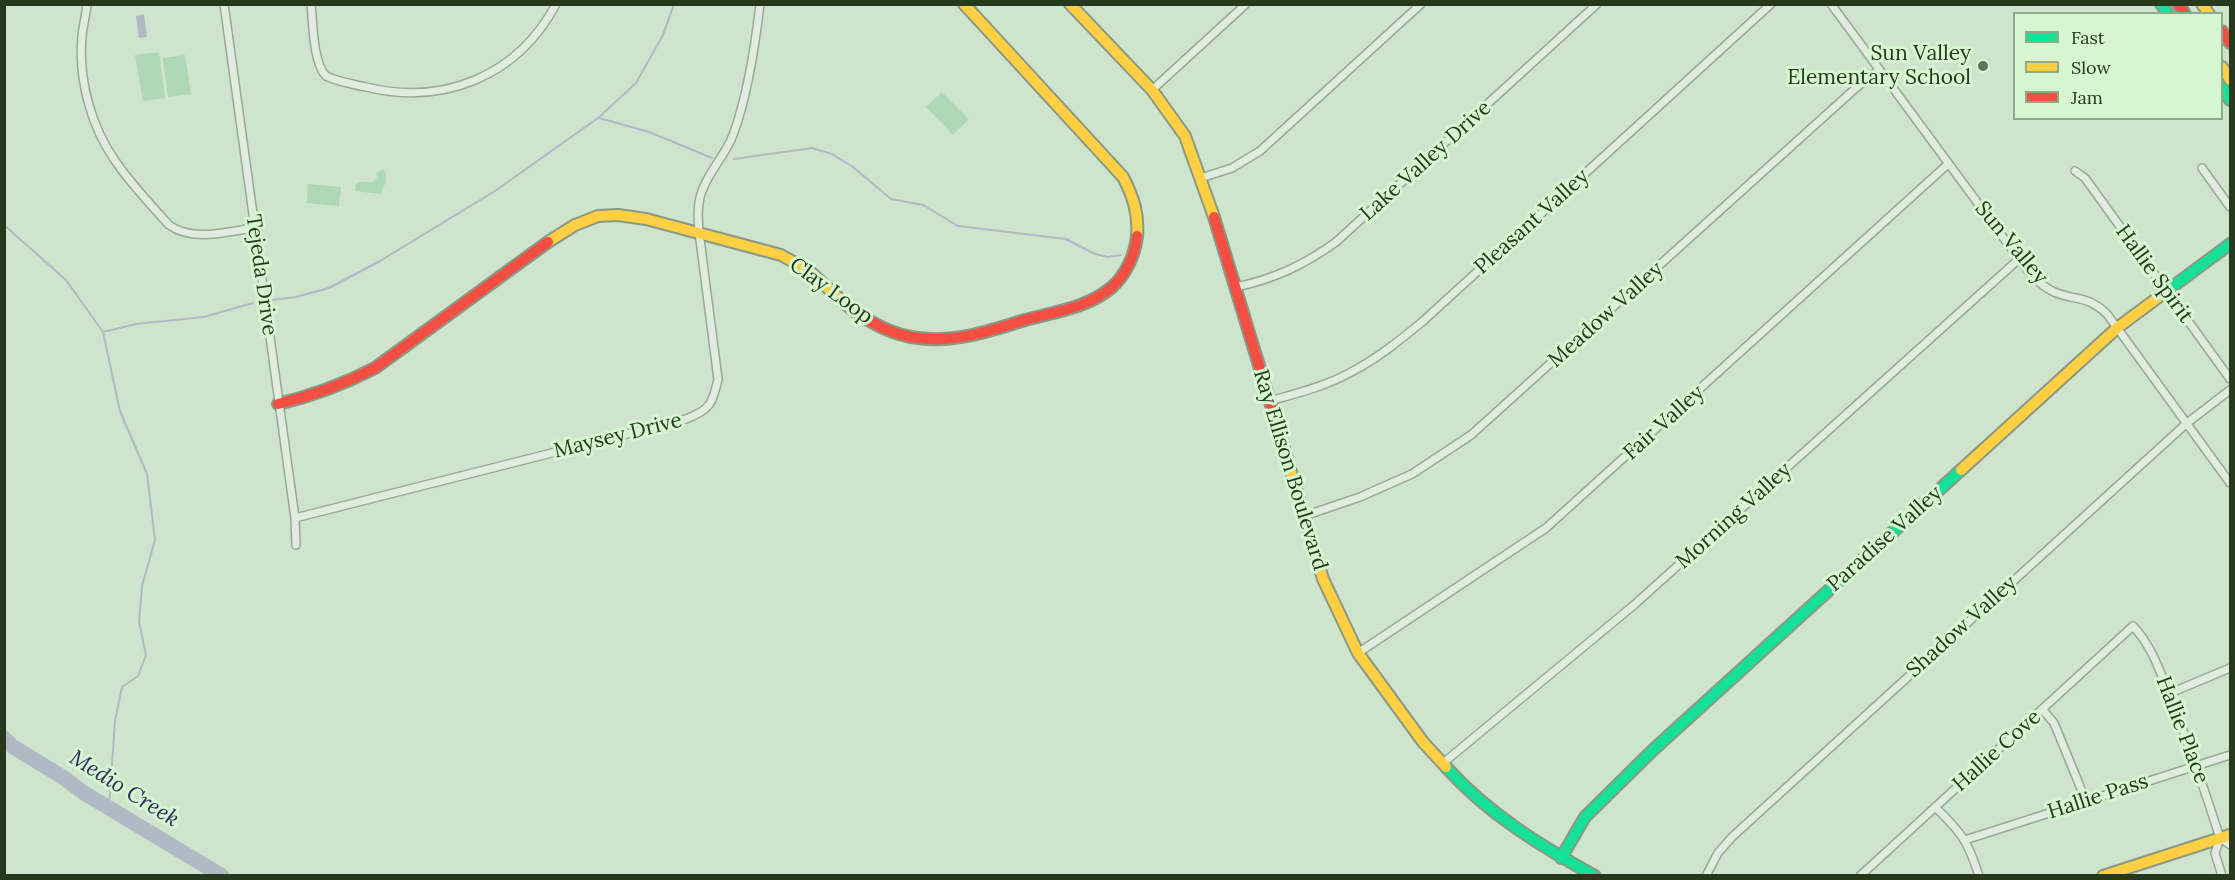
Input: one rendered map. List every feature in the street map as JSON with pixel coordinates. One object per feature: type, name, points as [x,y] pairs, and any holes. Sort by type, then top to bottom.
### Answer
[{"type":"main road","name":"Clay Loop","points":[[279,404],[350,381],[375,368],[559,234],[586,219],[606,215],[642,219],[699,232],[759,247],[783,256],[813,274],[845,304],[872,324],[916,338],[946,340],[977,335],[1098,297],[1114,284],[1129,263],[1138,236],[1138,210],[1130,187],[964,4]]},
{"type":"main road","name":"Ray Ellison Boulevard","points":[[1070,5],[1152,90],[1185,136],[1236,287],[1323,579],[1358,653],[1388,696],[1442,764],[1504,820],[1562,858],[1595,876]]},
{"type":"main road","name":"Paradise Valley","points":[[1562,858],[1585,817],[1653,750],[2117,328],[2230,244]]},
{"type":"main road","points":[[2103,876],[2225,836]]},
{"type":"street","points":[[87,4],[82,35],[82,71],[88,102],[100,135],[117,164],[169,225],[178,231],[197,234],[254,228]]},
{"type":"street","name":"Tejeda Drive","points":[[224,4],[295,518],[296,545]]},
{"type":"street","points":[[310,4],[322,72],[335,80],[406,94],[457,87],[483,77],[511,60],[546,24],[556,4]]},
{"type":"street","name":"Maysey Drive","points":[[295,518],[667,424],[703,412],[713,399],[718,379],[699,232],[701,194],[723,158],[733,134],[743,100],[760,4]]},
{"type":"street","points":[[1152,90],[1246,4]]},
{"type":"street","points":[[1201,178],[1241,164],[1260,151],[1421,4]]},
{"type":"street","name":"Lake Valley Drive","points":[[1236,287],[1294,269],[1336,242],[1597,4]]},
{"type":"street","name":"Pleasant Valley","points":[[1270,401],[1338,379],[1393,345],[1422,322],[1771,4]]},
{"type":"street","name":"Sun Valley","points":[[1831,4],[2038,282],[2062,295],[2096,304],[2107,314],[2230,483]]},
{"type":"street","name":"Meadow Valley","points":[[1305,516],[1360,497],[1412,474],[1471,435],[1857,87],[1879,70]]},
{"type":"street","name":"Fair Valley","points":[[1358,653],[1546,528],[1948,164]]},
{"type":"street","points":[[2202,168],[2230,207]]},
{"type":"street","name":"Hallie Spirit","points":[[2075,171],[2085,178],[2230,379]]},
{"type":"street","name":"Morning Valley","points":[[1442,764],[1642,598],[2019,259]]},
{"type":"street","name":"Shadow Valley","points":[[1706,876],[1718,853],[1732,837],[2187,423],[2230,390]]},
{"type":"street","name":"Hallie Place","points":[[2133,626],[2144,637],[2149,647],[2225,836],[2215,853],[2222,876]]},
{"type":"street","name":"Hallie Cove","points":[[1860,876],[2133,626]]},
{"type":"street","points":[[2168,694],[2230,668]]},
{"type":"street","points":[[2043,709],[2054,723],[2086,801]]},
{"type":"street","name":"Hallie Pass","points":[[1965,840],[2230,755]]},
{"type":"street","points":[[1935,807],[1958,829],[1965,840],[1979,876]]},
{"type":"street","points":[[2225,836],[2230,845]]},
{"type":"green space","points":[[159,52],[165,98],[143,101],[135,55]]},
{"type":"green space","points":[[185,55],[191,94],[168,97],[163,58]]},
{"type":"green space","points":[[942,92],[969,119],[953,135],[926,107]]},
{"type":"green space","points":[[383,169],[386,182],[380,194],[355,191],[356,184],[373,182],[377,178],[376,173]]},
{"type":"green space","points":[[308,184],[341,187],[339,206],[307,203]]},
{"type":"shaded area","points":[[144,14],[147,37],[139,38],[136,16]]},
{"type":"waterway","points":[[272,300],[296,297],[329,288],[380,261],[495,191],[598,118],[636,83],[663,35],[674,4]]},
{"type":"waterway","points":[[599,118],[649,132],[712,158]]},
{"type":"waterway","points":[[734,159],[812,148],[832,154],[853,167],[891,199],[923,205],[958,226],[1066,239],[1095,254],[1108,257],[1121,255]]},
{"type":"waterway","points":[[4,225],[66,280],[103,332],[120,411],[147,474],[155,540],[142,586],[139,622],[146,655],[138,676],[122,687],[115,721],[109,808]]},
{"type":"waterway","points":[[103,332],[136,324],[204,317],[253,303]]},
{"type":"waterway","name":"Medio Creek","points":[[4,738],[12,746],[84,793],[222,876]]},
{"type":"traffic: fast","points":[[2161,4],[2167,12]]},
{"type":"traffic: fast","points":[[2223,89],[2230,100]]},
{"type":"traffic: fast","points":[[2160,296],[2230,244]]},
{"type":"traffic: fast","points":[[1561,858],[1585,817],[1653,750],[1961,470]]},
{"type":"traffic: fast","points":[[1446,767],[1479,800],[1516,828],[1595,876]]},
{"type":"traffic: slow","points":[[964,4],[1123,177],[1134,205],[1137,236]]},
{"type":"traffic: slow","points":[[1070,4],[1152,90],[1185,136],[1214,217]]},
{"type":"traffic: slow","points":[[2202,4],[2208,12]]},
{"type":"traffic: slow","points":[[2223,69],[2230,80]]},
{"type":"traffic: slow","points":[[548,242],[575,225],[598,216],[618,215],[646,219],[781,255],[808,270],[844,303]]},
{"type":"traffic: slow","points":[[1961,470],[2117,328],[2160,296]]},
{"type":"traffic: slow","points":[[1280,435],[1323,579],[1358,653],[1423,742],[1446,767]]},
{"type":"traffic: slow","points":[[2103,876],[2230,835]]},
{"type":"traffic: jam","points":[[2178,4],[2184,12]]},
{"type":"traffic: jam","points":[[2223,32],[2230,43]]},
{"type":"traffic: jam","points":[[1214,217],[1280,435]]},
{"type":"traffic: jam","points":[[844,303],[878,326],[898,334],[932,339],[972,335],[1070,308],[1102,295],[1116,283],[1125,271],[1132,257],[1137,236]]},
{"type":"traffic: jam","points":[[278,404],[328,389],[375,368],[548,242]]},
{"type":"place","name":"Sun Valley Elementary School","points":[[1983,66]]}]
